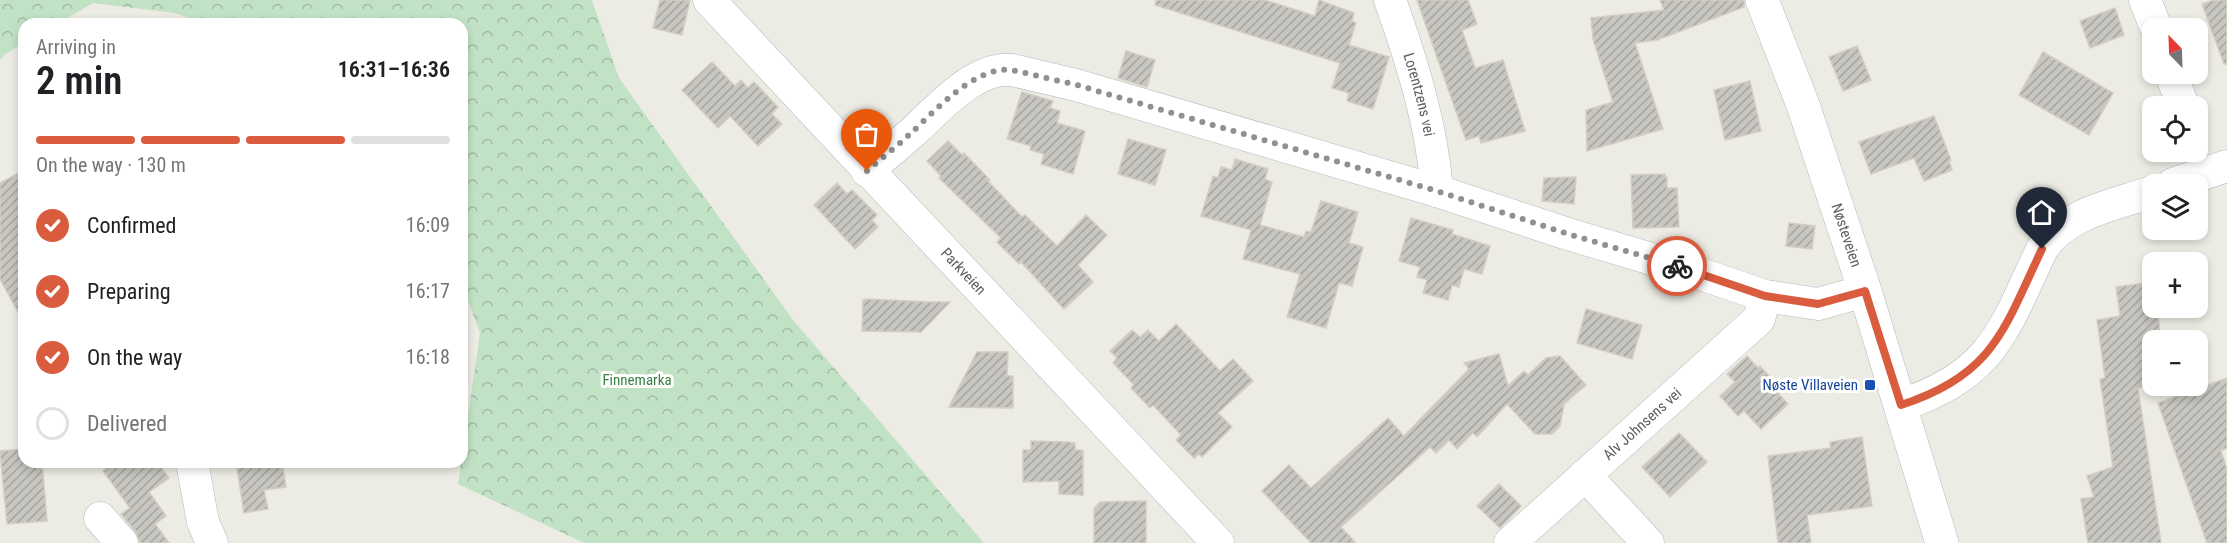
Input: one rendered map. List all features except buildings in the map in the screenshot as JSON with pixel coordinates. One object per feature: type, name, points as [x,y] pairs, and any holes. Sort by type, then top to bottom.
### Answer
[{"type":"main road","name":"Nøsteveien","points":[[1762,0],[1803,105],[1865,291],[1942,543]]},
{"type":"street","name":"Parkveien","points":[[709,0],[1218,543]]},
{"type":"street","name":"Lorentzens vei","points":[[1390,0],[1422,102],[1434,159],[1437,191]]},
{"type":"street","points":[[2145,0],[2152,18]]},
{"type":"street","points":[[867,171],[960,90],[982,76],[1002,69],[1077,85],[1437,191],[1568,234],[1682,267],[1765,296],[1818,304],[1865,291]]},
{"type":"street","points":[[2191,174],[2210,163]]},
{"type":"street","points":[[1901,405],[1921,399],[1943,388],[1963,376],[1989,353],[2001,335],[2050,236],[2081,217],[2142,196]]},
{"type":"street","name":"Alv Johnsens vei","points":[[1510,543],[1759,319],[1765,296]]},
{"type":"street","points":[[193,468],[203,522],[212,543]]},
{"type":"street","points":[[1585,475],[1648,543]]},
{"type":"street","points":[[100,518],[122,543]]},
{"type":"green space","name":"Finnemarka","points":[[0,0],[592,0],[619,78],[793,320],[984,543],[584,543],[458,484],[460,468],[468,468],[468,415],[480,333],[468,301],[468,18],[190,18],[174,13],[93,3],[67,18],[18,18],[18,47],[0,60]]},
{"type":"way so far","points":[[867,171],[960,90],[982,76],[1002,69],[1012,70],[1077,85],[1437,191],[1568,234],[1677,266]]},
{"type":"place","name":"Nøste Villaveien","points":[[1870,385]]},
{"type":"route","points":[[1677,266],[1765,296],[1818,304],[1865,291],[1901,405],[1921,399],[1943,388],[1963,376],[1989,353],[2001,335],[2042,249]]}]
